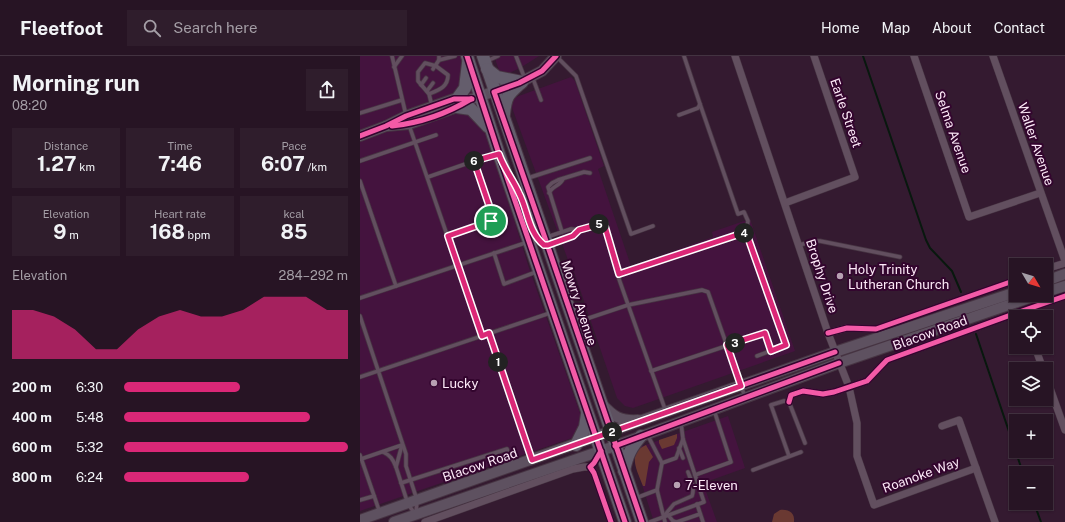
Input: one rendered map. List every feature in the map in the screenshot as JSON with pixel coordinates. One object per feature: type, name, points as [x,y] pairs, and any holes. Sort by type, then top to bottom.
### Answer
[{"type":"main road","points":[[360,136],[386,126],[494,92],[526,79],[542,71],[556,56]]},
{"type":"main road","points":[[457,103],[465,88],[468,57]]},
{"type":"main road","name":"Mowry Avenue","points":[[468,57],[476,97],[492,132],[625,522]]},
{"type":"main road","points":[[485,62],[497,77],[526,79]]},
{"type":"main road","name":"Mowry Avenue","points":[[485,62],[642,522]]},
{"type":"main road","points":[[503,118],[505,101],[508,96],[526,79]]},
{"type":"main road","points":[[408,120],[432,107],[457,103],[471,109],[492,132]]},
{"type":"main road","points":[[501,160],[520,194],[534,232],[541,243],[544,245],[547,241]]},
{"type":"main road","points":[[529,242],[535,242],[540,248],[555,288],[574,323]]},
{"type":"main road","points":[[1053,278],[1065,274]]},
{"type":"main road","points":[[1053,290],[1065,286]]},
{"type":"main road","name":"Blacow Road","points":[[360,520],[596,438],[835,352],[1009,294]]},
{"type":"main road","name":"Blacow Road","points":[[394,522],[615,446],[839,363],[1018,302]]},
{"type":"main road","points":[[600,401],[610,413],[622,419],[633,420],[654,417]]},
{"type":"main road","points":[[576,445],[585,427],[588,413]]},
{"type":"main road","points":[[624,471],[631,448],[644,435]]},
{"type":"street","name":"Brophy Drive","points":[[735,56],[828,333],[850,387],[857,423],[857,456],[874,505]]},
{"type":"street","name":"Earle Street","points":[[785,203],[855,177],[814,56]]},
{"type":"street","name":"Selma Avenue","points":[[914,56],[969,217],[1040,193]]},
{"type":"street","name":"Waller Avenue","points":[[993,56],[1065,262]]},
{"type":"street","points":[[1053,267],[1065,262]]},
{"type":"street","name":"Blacow Road","points":[[828,333],[847,328],[876,329],[1009,282]]},
{"type":"street","name":"Blacow Road","points":[[1032,310],[1065,296]]},
{"type":"street","name":"Blacow Road","points":[[789,402],[792,395],[803,391],[823,394],[867,381],[887,360],[1009,319]]},
{"type":"street","points":[[1053,397],[1065,430]]},
{"type":"street","points":[[942,426],[959,420],[995,522]]},
{"type":"street","points":[[425,522],[584,466],[590,467],[594,473],[611,522]]},
{"type":"street","name":"Roanoke Way","points":[[874,505],[976,468]]},
{"type":"lane","points":[[392,56],[408,120],[482,336]]},
{"type":"lane","points":[[394,67],[402,56]]},
{"type":"lane","points":[[433,69],[439,58],[455,56]]},
{"type":"lane","points":[[485,62],[498,56]]},
{"type":"lane","points":[[516,56],[526,79],[541,100]]},
{"type":"lane","points":[[556,56],[576,76],[631,234],[653,226]]},
{"type":"lane","points":[[684,56],[738,214],[744,212],[748,221],[746,232],[786,345],[757,356]]},
{"type":"lane","points":[[428,92],[441,89],[448,81],[448,75],[441,72],[436,66],[425,63],[418,72],[418,81],[428,92],[432,107]]},
{"type":"lane","points":[[421,85],[426,78]]},
{"type":"lane","points":[[428,92],[433,83]]},
{"type":"lane","points":[[360,113],[402,100]]},
{"type":"lane","points":[[679,115],[698,108],[700,104]]},
{"type":"lane","points":[[360,161],[436,136]]},
{"type":"lane","points":[[525,179],[590,158]]},
{"type":"lane","points":[[428,177],[474,161],[501,160]]},
{"type":"lane","points":[[448,236],[491,221],[493,217],[474,161]]},
{"type":"lane","points":[[562,232],[548,192],[548,187],[552,183],[563,179],[584,172],[590,173]]},
{"type":"lane","points":[[360,181],[396,286]]},
{"type":"lane","points":[[547,241],[570,229],[579,230],[604,223],[619,274],[619,279],[666,413]]},
{"type":"lane","points":[[547,241],[573,236],[579,230]]},
{"type":"lane","points":[[619,274],[746,232]]},
{"type":"lane","points":[[799,245],[820,241],[900,258]]},
{"type":"lane","points":[[360,298],[529,242]]},
{"type":"lane","points":[[494,253],[504,284],[539,271]]},
{"type":"lane","points":[[574,323],[628,305],[702,290],[708,292],[745,398]]},
{"type":"lane","points":[[360,377],[553,312]]},
{"type":"lane","points":[[360,316],[406,454],[406,466],[411,480],[412,502],[416,514]]},
{"type":"lane","points":[[489,333],[532,460]]},
{"type":"lane","points":[[651,371],[765,333],[771,351]]},
{"type":"lane","points":[[789,456],[772,405],[784,401],[789,402],[805,443]]},
{"type":"lane","points":[[695,475],[731,462],[714,409]]},
{"type":"lane","points":[[650,522],[704,502],[683,439],[681,421]]},
{"type":"lane","points":[[644,435],[662,463],[658,490],[666,522]]},
{"type":"lane","points":[[662,463],[676,458],[683,439]]},
{"type":"lane","points":[[380,513],[361,457],[383,452],[402,445]]},
{"type":"lane","points":[[396,467],[402,445]]},
{"type":"lane","points":[[401,483],[507,448],[514,466]]},
{"type":"lane","points":[[679,448],[683,458]]},
{"type":"lane","points":[[383,452],[389,455],[393,460],[401,483],[412,502],[416,514]]},
{"type":"lane","points":[[753,470],[801,452]]},
{"type":"lane","points":[[664,516],[674,504],[692,496],[694,492],[688,472]]},
{"type":"lane","points":[[634,499],[658,490]]},
{"type":"lane","points":[[360,499],[374,496]]},
{"type":"lane","points":[[697,504],[703,522]]},
{"type":"lane","points":[[668,515],[673,521],[677,522],[700,514]]},
{"type":"shaded area","points":[[360,56],[460,56],[529,268],[580,413],[580,424],[572,438],[360,511]]},
{"type":"shaded area","points":[[494,56],[539,56],[507,74],[502,73],[499,70]]},
{"type":"shaded area","points":[[571,77],[575,81],[604,166],[598,169],[631,266],[713,237],[712,232],[750,219],[795,351],[633,408],[625,406],[617,398],[571,263],[568,260],[511,105],[513,99],[516,97]]},
{"type":"shaded area","points":[[728,416],[745,468],[703,483],[717,522],[654,522],[635,463],[640,447]]},
{"type":"shaded area","points":[[677,434],[674,445],[662,449],[659,440]]},
{"type":"shaded area","points":[[646,445],[653,457],[649,462],[645,486],[643,486],[636,469],[635,458],[636,453],[640,448]]},
{"type":"shaded area","points":[[780,510],[791,512],[794,516],[794,522],[772,522],[774,514]]},
{"type":"waterway","points":[[863,56],[926,240],[930,248],[952,271],[961,292]]},
{"type":"waterway","points":[[976,334],[1021,466]]},
{"type":"waterway","points":[[1037,510],[1041,522]]},
{"type":"cycle path","points":[[467,56],[625,522]]},
{"type":"cycle path","points":[[556,56],[542,71],[519,83],[494,92],[642,522]]},
{"type":"cycle path","points":[[360,136],[406,116],[454,99],[472,99]]},
{"type":"cycle path","points":[[392,126],[433,117],[453,109],[471,99]]},
{"type":"cycle path","points":[[828,333],[847,328],[876,329],[1009,282]]},
{"type":"cycle path","points":[[789,402],[791,395],[803,391],[823,394],[867,381],[887,360],[1065,296]]},
{"type":"cycle path","points":[[611,432],[835,352]]},
{"type":"cycle path","points":[[615,446],[839,363]]},
{"type":"cycle path","points":[[601,451],[590,467],[594,473],[611,522]]},
{"type":"place","name":"Holy Trinity Lutheran Church","points":[[840,276]]},
{"type":"place","name":"Lucky","points":[[434,383]]},
{"type":"place","name":"7-Eleven","points":[[677,485]]},
{"type":"route","points":[[499,154],[503,166],[520,194],[534,232],[541,243],[548,245],[573,236],[579,230],[604,223],[619,274],[746,232],[786,345],[771,351],[765,333],[727,345],[741,386],[532,460],[489,333],[482,336],[448,236],[491,221],[493,217],[474,161],[499,154]]}]
